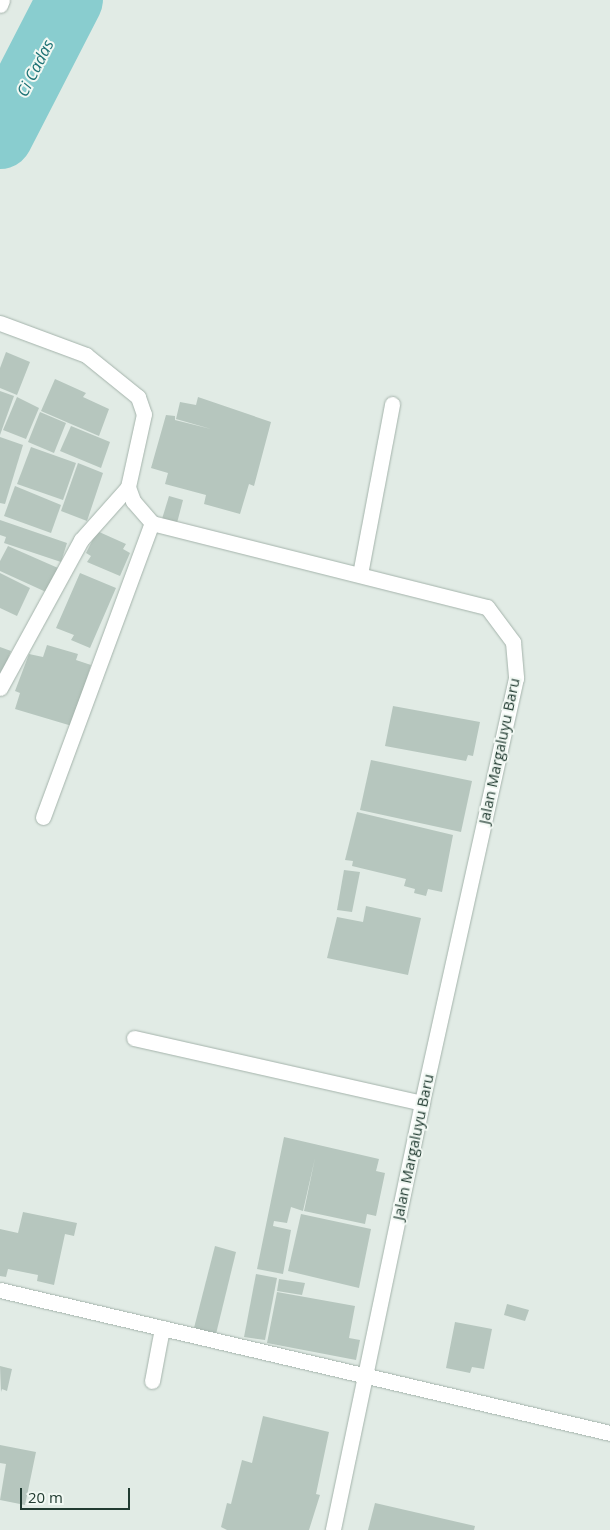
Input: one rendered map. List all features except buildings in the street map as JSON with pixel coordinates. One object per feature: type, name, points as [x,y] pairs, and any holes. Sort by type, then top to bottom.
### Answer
[{"type":"street","points":[[0,5],[2,0]]},
{"type":"street","points":[[0,323],[86,355],[138,397],[144,414],[128,487],[81,540],[0,688]]},
{"type":"street","points":[[360,574],[392,404]]},
{"type":"street","points":[[43,816],[152,523],[133,501],[128,487]]},
{"type":"street","name":"Jalan Margaluyu Baru","points":[[152,523],[487,607],[513,642],[516,678],[422,1103],[333,1530]]},
{"type":"street","points":[[134,1038],[422,1103]]},
{"type":"street","points":[[0,1290],[610,1433]]},
{"type":"street","points":[[152,1382],[162,1328]]},
{"type":"waterway","name":"Ci Cadas","points":[[0,136],[70,0]]}]
